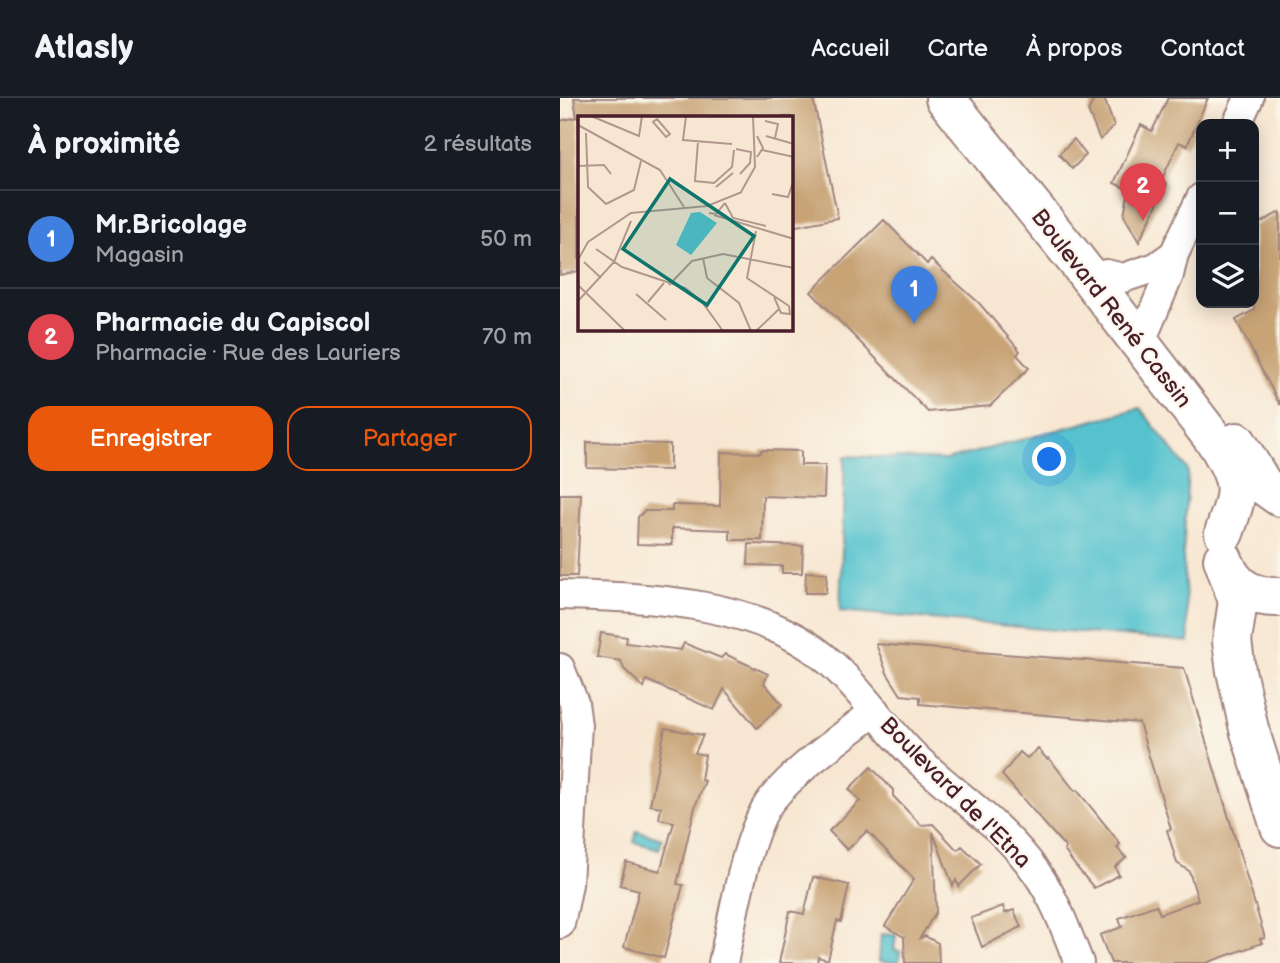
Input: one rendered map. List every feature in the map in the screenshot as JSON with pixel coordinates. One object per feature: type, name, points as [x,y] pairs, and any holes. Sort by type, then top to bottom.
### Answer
[{"type":"street","name":"Boulevard René Cassin","points":[[945,98],[1218,445],[1233,471],[1238,496],[1223,546]]},
{"type":"street","name":"Boulevard René Cassin","points":[[966,98],[1233,435],[1263,485],[1280,498]]},
{"type":"street","points":[[1239,119],[1249,98]]},
{"type":"street","points":[[1147,327],[1169,275],[1174,254],[1196,208]]},
{"type":"street","points":[[1106,274],[1123,278],[1156,267],[1174,254]]},
{"type":"street","points":[[1280,498],[1255,501],[1242,508],[1231,519],[1223,546],[1228,573],[1238,585],[1259,596],[1280,597]]},
{"type":"street","points":[[1223,546],[1238,601],[1232,641],[1236,671],[1249,729],[1280,827]]},
{"type":"street","name":"Boulevard de l'Etna","points":[[560,594],[703,606],[755,621],[803,642],[831,663],[923,765],[999,828],[1037,872],[1079,963]]},
{"type":"street","points":[[1280,597],[1263,615],[1256,639],[1258,668],[1280,757]]},
{"type":"street","points":[[560,668],[574,703],[577,725],[568,884],[560,924]]},
{"type":"street","points":[[723,963],[754,833],[771,800],[795,775],[875,711]]},
{"type":"water","points":[[1140,408],[1188,470],[1183,557],[1189,642],[840,611],[845,456],[946,460]]},
{"type":"water","points":[[637,831],[662,839],[659,849],[634,842]]},
{"type":"water","points":[[881,934],[896,935],[894,950],[900,951],[899,963],[879,961]]},
{"type":"building","points":[[574,98],[813,98],[838,218],[793,227],[793,116],[578,116],[578,271],[560,275],[560,121],[577,117]]},
{"type":"building","points":[[1095,98],[1104,98],[1114,126],[1100,140],[1088,111]]},
{"type":"building","points":[[1168,98],[1208,98],[1199,119],[1196,119],[1187,146],[1179,142],[1161,181],[1167,184],[1139,242],[1124,215],[1129,190],[1114,183],[1141,125],[1152,131]]},
{"type":"building","points":[[1074,139],[1086,155],[1072,169],[1059,154]]},
{"type":"building","points":[[1280,212],[1280,405],[1236,320],[1254,308],[1259,308],[1259,223]]},
{"type":"building","points":[[884,220],[927,264],[931,260],[979,303],[1020,351],[1017,355],[1029,368],[990,406],[928,412],[811,292]]},
{"type":"building","points":[[587,442],[670,444],[670,470],[587,468]]},
{"type":"building","points":[[761,450],[801,451],[801,465],[825,465],[824,498],[763,496],[762,540],[730,540],[730,530],[672,528],[672,545],[637,544],[638,517],[644,511],[672,511],[672,505],[720,506],[721,452],[761,453]]},
{"type":"building","points":[[560,494],[581,494],[577,576],[560,576]]},
{"type":"building","points":[[749,544],[803,546],[802,573],[782,573],[782,566],[748,565]]},
{"type":"building","points":[[806,572],[827,573],[826,593],[805,593]]},
{"type":"building","points":[[601,633],[627,637],[626,643],[681,650],[684,643],[721,658],[725,654],[768,674],[764,683],[782,704],[757,728],[724,689],[714,710],[646,680],[644,688],[624,669],[621,661],[597,657]]},
{"type":"building","points":[[876,644],[1184,668],[1265,938],[1260,939],[1262,943],[1206,963],[1111,963],[1100,935],[1122,927],[1119,918],[1156,905],[1160,914],[1198,900],[1189,871],[1177,863],[1167,830],[1171,829],[1139,723],[920,704],[920,697],[901,695],[887,673]]},
{"type":"building","points":[[665,728],[703,735],[695,753],[705,755],[701,780],[705,781],[695,807],[677,884],[683,885],[664,958],[624,947],[639,890],[620,885],[626,862],[660,871],[674,822],[659,819],[661,807],[650,805]]},
{"type":"building","points":[[1038,749],[1049,758],[1108,828],[1120,844],[1117,848],[1126,858],[1115,867],[1119,875],[1094,888],[1064,850],[1066,848],[1002,775],[1020,752],[1027,758]]},
{"type":"building","points":[[871,767],[893,790],[893,796],[921,825],[933,824],[957,850],[962,846],[981,864],[959,886],[956,880],[953,886],[933,832],[936,912],[920,938],[925,936],[938,943],[939,963],[905,963],[904,937],[885,926],[914,879],[867,831],[847,850],[829,831],[860,801],[849,789]]},
{"type":"building","points":[[813,877],[849,885],[841,922],[837,921],[828,960],[818,957],[817,963],[779,963],[790,911],[804,914]]},
{"type":"building","points":[[1003,906],[1005,913],[1014,910],[1021,927],[982,947],[971,918]]},
{"type":"place","name":"Pharmacie du Capiscol","points":[[1143,221]]},
{"type":"place","name":"Mr.Bricolage","points":[[914,324]]}]
